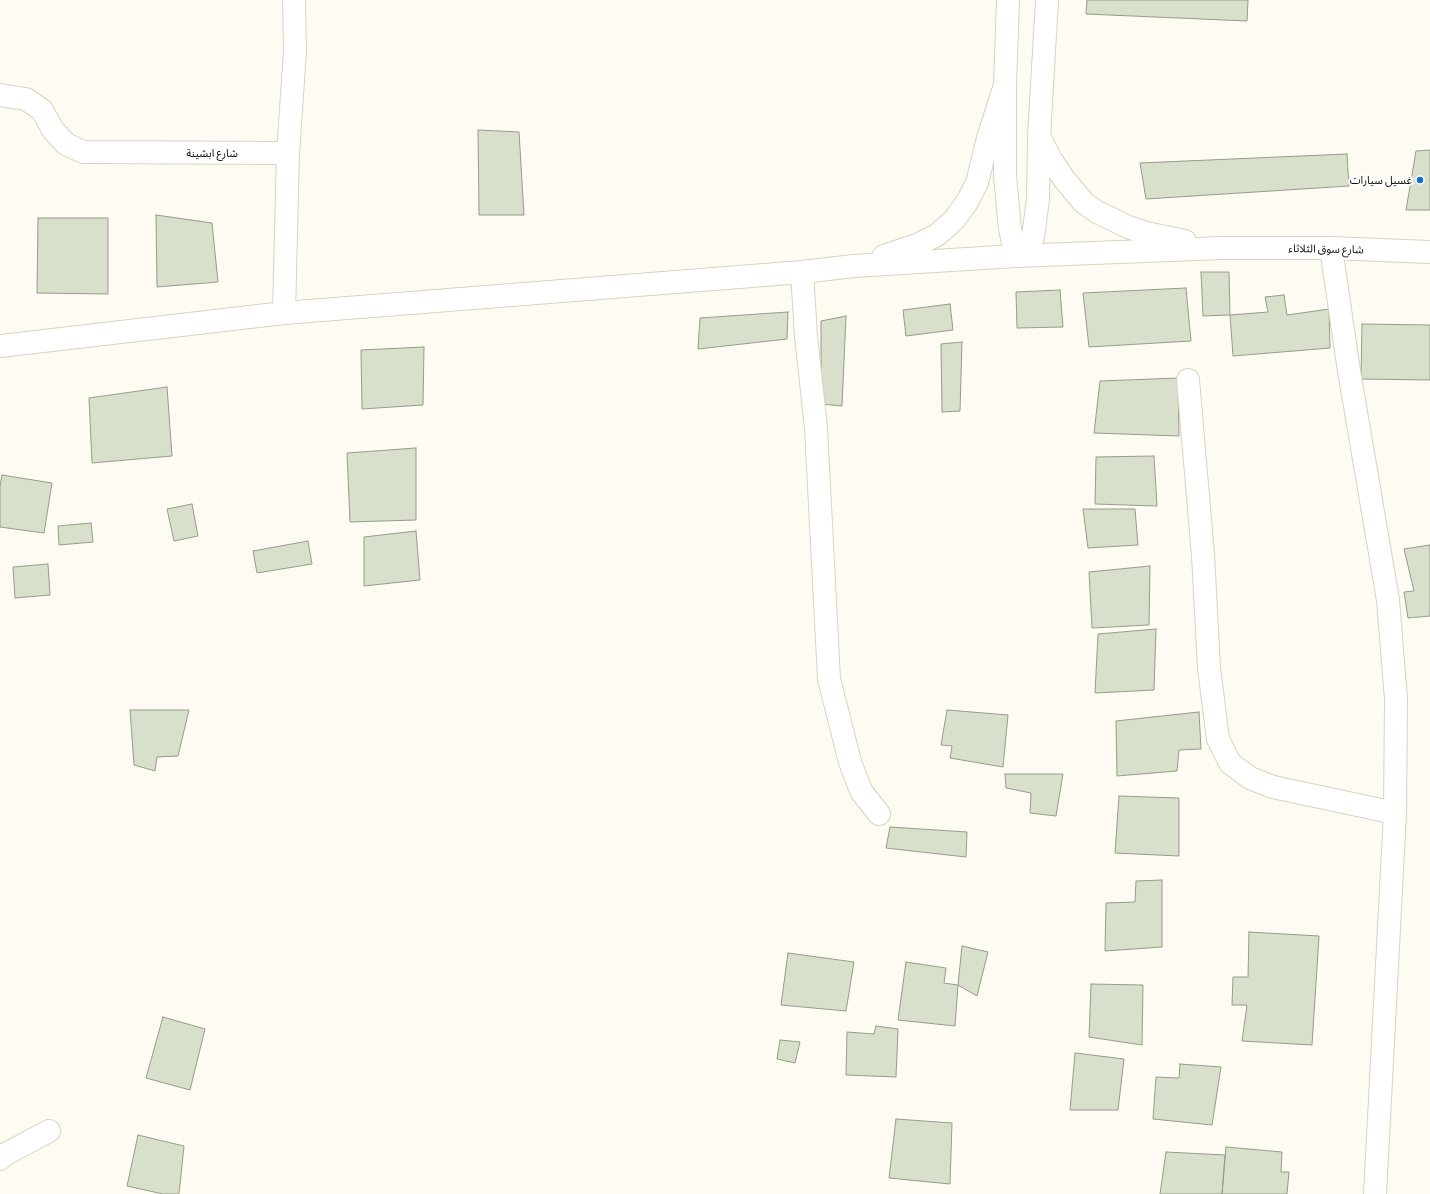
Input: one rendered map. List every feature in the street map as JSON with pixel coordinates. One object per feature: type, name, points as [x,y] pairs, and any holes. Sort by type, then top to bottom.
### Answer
[{"type":"street","points":[[284,313],[288,153],[295,51],[294,0]]},
{"type":"street","points":[[1008,0],[1005,85],[1005,176],[1008,216],[1021,256]]},
{"type":"street","points":[[1021,256],[1033,237],[1036,218],[1047,0]]},
{"type":"street","points":[[854,266],[918,245],[937,234],[954,220],[967,202],[977,183],[988,138],[1005,85]]},
{"type":"street","name":"شارع ابشينة","points":[[0,95],[26,99],[42,110],[53,130],[66,144],[83,152],[288,153]]},
{"type":"street","points":[[1040,137],[1050,158],[1064,179],[1084,203],[1097,212],[1128,227],[1146,233],[1222,248]]},
{"type":"street","points":[[0,346],[284,313],[802,272],[854,266],[1021,256],[1222,248]]},
{"type":"street","name":"شارع سوق الثلاثاء","points":[[1222,248],[1331,248],[1430,252]]},
{"type":"street","points":[[1331,248],[1349,370],[1388,600],[1396,699],[1395,812],[1375,1194]]},
{"type":"street","points":[[802,272],[806,336],[816,428],[829,679],[850,762],[861,791],[879,814]]},
{"type":"street","points":[[1188,380],[1203,555],[1210,668],[1218,739],[1230,763],[1250,778],[1273,787],[1395,812]]},
{"type":"street","points":[[0,1159],[4,1155],[49,1131]]},
{"type":"building","points":[[1087,0],[1248,0],[1247,21],[1086,14]]},
{"type":"building","points":[[478,130],[519,132],[524,215],[479,215]]},
{"type":"building","name":"غسيل سيارات","points":[[1430,150],[1430,210],[1406,210],[1416,151]]},
{"type":"building","points":[[1347,154],[1349,186],[1146,199],[1140,163]]},
{"type":"building","points":[[156,215],[212,223],[218,282],[157,287]]},
{"type":"building","points":[[38,218],[108,218],[108,294],[37,293]]},
{"type":"building","points":[[1201,272],[1229,272],[1230,315],[1203,316]]},
{"type":"building","points":[[1186,288],[1191,341],[1089,347],[1083,293]]},
{"type":"building","points":[[1060,290],[1063,327],[1017,328],[1016,292]]},
{"type":"building","points":[[1284,295],[1287,315],[1329,309],[1330,348],[1233,356],[1230,315],[1268,312],[1265,297]]},
{"type":"building","points":[[950,304],[953,330],[906,336],[903,310]]},
{"type":"building","points":[[788,312],[787,339],[698,349],[700,318]]},
{"type":"building","points":[[846,316],[842,406],[821,404],[821,321]]},
{"type":"building","points":[[1362,324],[1430,325],[1430,380],[1361,379]]},
{"type":"building","points":[[962,342],[960,411],[942,412],[941,344]]},
{"type":"building","points":[[424,347],[423,405],[362,409],[361,350]]},
{"type":"building","points":[[1178,378],[1179,436],[1094,433],[1100,381]]},
{"type":"building","points":[[167,387],[172,456],[92,463],[89,398]]},
{"type":"building","points":[[416,448],[416,520],[350,522],[347,453]]},
{"type":"building","points":[[1154,456],[1157,506],[1095,504],[1096,457]]},
{"type":"building","points":[[2,475],[52,483],[44,533],[0,527],[0,486]]},
{"type":"building","points":[[192,504],[198,536],[174,541],[167,509]]},
{"type":"building","points":[[1083,509],[1135,509],[1138,545],[1088,548]]},
{"type":"building","points":[[91,523],[93,542],[59,545],[58,526]]},
{"type":"building","points":[[416,531],[420,580],[364,586],[364,537]]},
{"type":"building","points":[[308,541],[312,564],[257,573],[253,551]]},
{"type":"building","points":[[1430,545],[1430,616],[1408,618],[1404,592],[1414,591],[1404,549]]},
{"type":"building","points":[[48,564],[50,595],[15,598],[13,567]]},
{"type":"building","points":[[1150,566],[1149,625],[1092,628],[1089,572]]},
{"type":"building","points":[[1156,629],[1154,690],[1095,693],[1098,634]]},
{"type":"building","points":[[130,710],[189,710],[178,756],[157,757],[155,771],[134,765]]},
{"type":"building","points":[[947,710],[1008,715],[1003,767],[950,758],[952,746],[941,745]]},
{"type":"building","points":[[1199,712],[1201,749],[1179,750],[1177,771],[1117,776],[1116,721]]},
{"type":"building","points":[[1005,774],[1063,774],[1056,816],[1030,813],[1031,793],[1006,788]]},
{"type":"building","points":[[1119,796],[1179,798],[1179,856],[1115,853]]},
{"type":"building","points":[[890,827],[967,832],[966,857],[886,848]]},
{"type":"building","points":[[1162,880],[1162,947],[1105,951],[1106,903],[1135,902],[1136,881]]},
{"type":"building","points":[[1249,932],[1319,936],[1312,1045],[1242,1041],[1247,1005],[1232,1005],[1233,977],[1248,977]]},
{"type":"building","points":[[962,946],[988,952],[977,996],[958,985]]},
{"type":"building","points":[[788,953],[854,962],[846,1011],[781,1005]]},
{"type":"building","points":[[906,962],[946,968],[944,983],[958,985],[955,1026],[898,1020]]},
{"type":"building","points":[[1091,984],[1143,985],[1142,1045],[1089,1037]]},
{"type":"building","points":[[163,1017],[205,1029],[190,1090],[146,1078]]},
{"type":"building","points":[[876,1026],[898,1029],[896,1077],[846,1075],[847,1032],[874,1034]]},
{"type":"building","points":[[780,1040],[800,1042],[795,1063],[777,1059]]},
{"type":"building","points":[[1075,1053],[1124,1059],[1118,1110],[1070,1110]]},
{"type":"building","points":[[1180,1064],[1221,1067],[1212,1125],[1153,1119],[1156,1077],[1179,1078]]},
{"type":"building","points":[[896,1119],[952,1123],[950,1184],[889,1178]]},
{"type":"building","points":[[138,1135],[184,1146],[179,1194],[163,1194],[127,1186]]},
{"type":"building","points":[[1226,1147],[1282,1152],[1281,1172],[1289,1172],[1287,1194],[1222,1194]]},
{"type":"building","points":[[1166,1152],[1225,1155],[1222,1194],[1160,1194]]},
{"type":"place","name":"غسيل سيارات","points":[[1420,180]]}]
